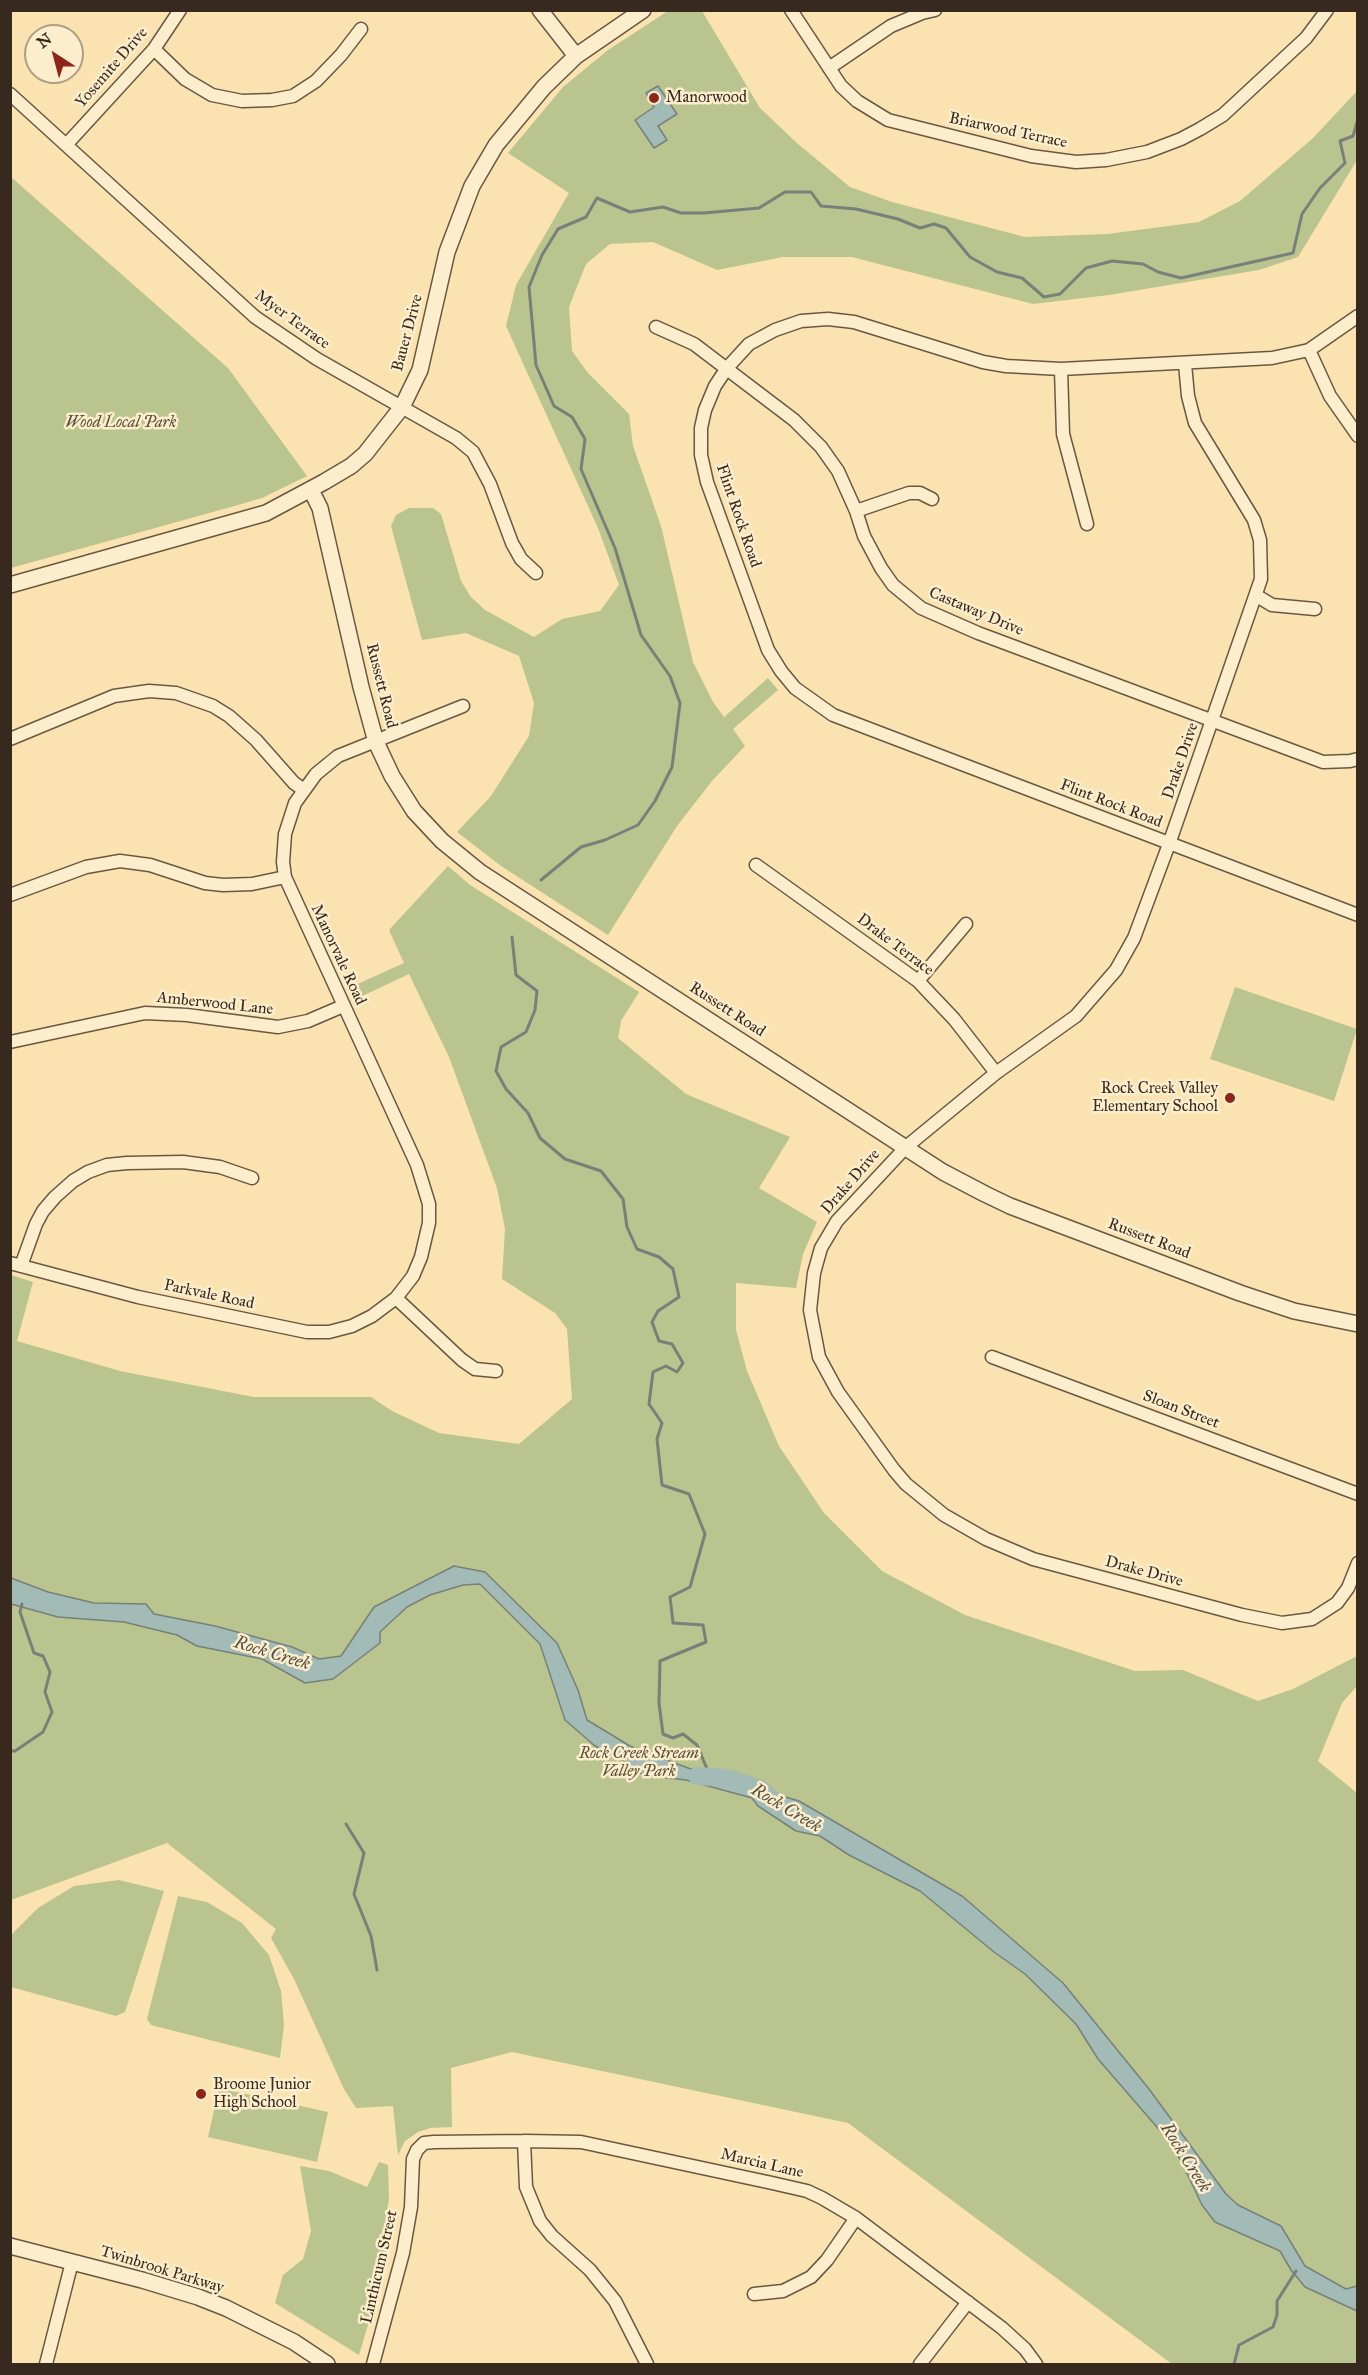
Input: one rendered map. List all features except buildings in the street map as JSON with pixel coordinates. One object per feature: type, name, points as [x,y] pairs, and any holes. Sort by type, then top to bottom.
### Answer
[{"type":"street","name":"Yosemite Drive","points":[[66,145],[154,49],[180,10]]},
{"type":"street","points":[[540,10],[576,56]]},
{"type":"street","name":"Bauer Drive","points":[[10,585],[266,513],[311,490],[351,466],[365,454],[402,407],[420,370],[447,252],[472,186],[496,145],[544,87],[576,56],[643,10]]},
{"type":"street","name":"Briarwood Terrace","points":[[791,10],[841,86],[857,101],[888,120],[1030,156],[1076,162],[1106,160],[1147,152],[1181,139],[1223,115],[1306,38],[1327,10]]},
{"type":"street","points":[[829,68],[891,26],[935,10]]},
{"type":"street","points":[[154,49],[185,79],[212,95],[242,102],[272,100],[294,96],[316,81],[361,29]]},
{"type":"street","name":"Myer Terrace","points":[[10,94],[255,316],[317,359],[456,438],[473,452],[489,484],[512,543],[521,559],[536,573]]},
{"type":"street","name":"Flint Rock Road","points":[[1358,316],[1310,350],[1272,358],[1061,369],[1006,366],[983,362],[854,322],[828,319],[801,321],[775,330],[749,344],[727,368],[715,386],[701,428],[701,455],[706,482],[768,650],[795,688],[833,715],[1358,915]]},
{"type":"street","name":"Castaway Drive","points":[[656,327],[694,344],[794,420],[821,447],[838,471],[856,511],[864,536],[881,568],[893,585],[921,608],[978,633],[1323,762],[1350,762],[1358,759]]},
{"type":"street","points":[[1310,350],[1330,396],[1358,436]]},
{"type":"street","name":"Drake Drive","points":[[1185,364],[1188,396],[1195,423],[1254,520],[1260,540],[1262,579],[1134,938],[1104,986],[1076,1016],[996,1072],[906,1147],[867,1186],[837,1221],[821,1248],[814,1273],[810,1310],[819,1357],[838,1392],[866,1434],[906,1484],[944,1515],[986,1539],[1033,1559],[1275,1623],[1291,1624],[1312,1619],[1337,1603],[1348,1588],[1358,1563]]},
{"type":"street","points":[[1061,369],[1063,435],[1087,524]]},
{"type":"street","name":"Russett Road","points":[[311,490],[320,508],[376,742],[392,776],[414,811],[442,841],[480,872],[960,1181],[1010,1206],[1240,1293],[1294,1311],[1358,1324]]},
{"type":"street","points":[[856,511],[909,493],[920,493],[932,498]]},
{"type":"street","points":[[1257,596],[1272,605],[1315,609]]},
{"type":"street","points":[[10,739],[114,696],[149,691],[176,693],[213,706],[229,716],[256,740],[294,783],[304,790]]},
{"type":"street","name":"Manorvale Road","points":[[396,1298],[413,1276],[421,1257],[429,1223],[429,1204],[417,1165],[285,877],[283,862],[285,834],[295,803],[316,774],[338,756],[463,706]]},
{"type":"street","points":[[10,896],[86,867],[120,861],[150,865],[205,883],[223,885],[252,884],[285,877]]},
{"type":"street","name":"Drake Terrace","points":[[756,865],[918,981],[954,1018],[996,1072]]},
{"type":"street","points":[[918,981],[966,924]]},
{"type":"street","name":"Amberwood Lane","points":[[10,1042],[144,1013],[187,1015],[278,1027],[308,1021],[343,1006]]},
{"type":"street","points":[[16,1265],[43,1211],[73,1181],[88,1172],[117,1164],[183,1162],[220,1167],[252,1178]]},
{"type":"street","name":"Parkvale Road","points":[[16,1265],[138,1298],[307,1332],[329,1332],[352,1326],[372,1316],[396,1298]]},
{"type":"street","points":[[396,1298],[462,1360],[475,1369],[496,1371]]},
{"type":"street","name":"Sloan Street","points":[[992,1357],[1358,1494]]},
{"type":"street","points":[[524,2141],[526,2187],[540,2221],[552,2236],[590,2270],[615,2301],[646,2364]]},
{"type":"street","name":"Marcia Lane","points":[[424,2143],[581,2142],[814,2194],[856,2218],[1002,2328],[1025,2349],[1036,2364]]},
{"type":"street","name":"Linthicum Street","points":[[373,2364],[403,2253],[411,2207],[413,2159],[417,2150],[424,2143]]},
{"type":"street","points":[[754,2294],[783,2291],[811,2277],[827,2260],[856,2218]]},
{"type":"street","name":"Twinbrook Parkway","points":[[10,2246],[142,2280],[226,2308],[294,2342],[327,2364]]},
{"type":"street","points":[[45,2364],[72,2262]]},
{"type":"street","points":[[920,2364],[968,2302]]},
{"type":"green space","points":[[668,11],[702,11],[760,108],[798,144],[850,187],[892,202],[1025,237],[1107,234],[1199,222],[1240,201],[1312,139],[1357,91],[1357,160],[1298,257],[1259,270],[1109,295],[1033,304],[852,257],[783,257],[717,270],[653,242],[610,244],[586,264],[569,307],[572,351],[588,373],[629,414],[633,446],[661,526],[693,662],[713,702],[724,717],[768,678],[778,690],[733,729],[745,746],[712,781],[677,826],[608,935],[501,866],[457,832],[491,796],[529,736],[534,703],[519,656],[466,633],[422,640],[391,526],[396,515],[409,508],[433,508],[441,514],[461,581],[471,597],[485,610],[534,637],[562,619],[600,611],[619,585],[598,528],[506,326],[516,285],[569,193],[508,153],[563,87],[608,50]]},
{"type":"green space","name":"Wood Local Park","points":[[11,177],[228,368],[307,476],[262,498],[11,568]]},
{"type":"green space","name":"Rock Creek Stream Valley Park","points":[[448,866],[470,885],[639,992],[621,1021],[618,1038],[686,1094],[790,1137],[759,1188],[817,1222],[803,1254],[796,1288],[736,1283],[736,1330],[747,1371],[779,1446],[824,1513],[882,1571],[965,1615],[1135,1671],[1183,1670],[1258,1701],[1293,1689],[1357,1656],[1357,1686],[1342,1703],[1318,1761],[1357,1793],[1357,2364],[1172,2364],[848,2123],[512,2052],[451,2068],[452,2127],[430,2128],[418,2132],[405,2141],[398,2155],[393,2106],[356,2108],[344,2089],[294,1979],[271,1938],[276,1929],[167,1843],[11,1900],[11,1275],[33,1282],[17,1341],[120,1371],[254,1397],[371,1397],[392,1411],[439,1433],[519,1444],[572,1399],[567,1329],[555,1313],[502,1279],[505,1229],[497,1188],[449,1057],[409,974],[356,999],[351,987],[404,963],[389,930]]},
{"type":"green space","points":[[1235,987],[1357,1029],[1334,1101],[1210,1059]]},
{"type":"green space","points":[[119,1880],[164,1891],[125,2012],[116,2016],[11,1987],[10,1939],[38,1908],[74,1886]]},
{"type":"green space","points":[[178,1896],[207,1902],[242,1923],[269,1955],[281,1991],[284,2025],[280,2058],[151,2025],[147,2019]]},
{"type":"green space","points":[[219,2088],[328,2112],[317,2162],[208,2137]]},
{"type":"green space","points":[[379,2162],[388,2165],[389,2199],[383,2237],[388,2258],[359,2355],[275,2303],[283,2275],[303,2259],[311,2231],[300,2166],[329,2171],[367,2187]]},
{"type":"water","points":[[658,86],[677,114],[658,126],[667,140],[654,148],[635,120],[654,107],[646,93]]},
{"type":"water","points":[[454,1566],[485,1572],[557,1643],[578,1690],[587,1720],[630,1746],[688,1768],[799,1801],[962,1896],[1063,1983],[1149,2089],[1226,2194],[1238,2205],[1281,2226],[1305,2266],[1346,2289],[1357,2286],[1357,2311],[1305,2287],[1291,2270],[1280,2251],[1215,2222],[1202,2205],[1169,2141],[1098,2059],[1076,2024],[1025,1974],[994,1952],[920,1891],[849,1855],[820,1836],[796,1831],[758,1806],[752,1798],[686,1780],[643,1775],[622,1760],[595,1746],[565,1720],[540,1644],[480,1584],[463,1585],[430,1595],[407,1607],[380,1632],[380,1643],[333,1679],[305,1683],[262,1659],[197,1646],[177,1635],[124,1622],[58,1617],[11,1604],[11,1578],[48,1592],[94,1603],[146,1604],[154,1614],[215,1626],[292,1647],[319,1659],[341,1656],[374,1607]]},
{"type":"waterway","points":[[541,880],[581,847],[605,840],[638,825],[655,801],[672,767],[680,703],[670,676],[641,635],[615,548],[581,469],[585,439],[572,417],[554,406],[536,365],[529,287],[542,255],[558,229],[586,217],[597,198],[630,212],[663,207],[681,213],[704,213],[759,208],[785,192],[811,192],[821,206],[856,209],[898,219],[920,228],[934,224],[946,228],[970,257],[997,272],[1022,278],[1044,297],[1060,294],[1086,268],[1112,261],[1143,264],[1158,272],[1181,278],[1293,253],[1302,214],[1320,188],[1345,163],[1340,141],[1353,136],[1358,119]]},
{"type":"waterway","points":[[512,937],[516,975],[537,991],[535,1010],[526,1032],[501,1047],[496,1071],[506,1089],[528,1113],[540,1138],[565,1159],[601,1171],[623,1199],[627,1227],[637,1249],[659,1257],[673,1269],[679,1297],[658,1311],[652,1322],[659,1341],[672,1344],[683,1363],[677,1372],[666,1366],[653,1372],[649,1404],[662,1423],[657,1439],[662,1485],[689,1494],[705,1534],[690,1587],[670,1597],[673,1623],[703,1625],[706,1642],[660,1661],[659,1703],[663,1734],[673,1738],[683,1734],[697,1745],[710,1776]]},
{"type":"waterway","points":[[10,1751],[15,1751],[43,1732],[52,1712],[45,1692],[50,1672],[43,1656],[34,1653],[20,1612],[22,1604]]},
{"type":"waterway","name":"Rock Creek","points":[[697,1776],[727,1778],[760,1789],[779,1804]]},
{"type":"waterway","points":[[346,1824],[364,1853],[354,1894],[371,1936],[377,1970]]},
{"type":"waterway","points":[[1234,2364],[1239,2345],[1273,2327],[1277,2315],[1277,2301],[1296,2271]]},
{"type":"place","name":"Manorwood","points":[[654,98]]},
{"type":"place","name":"Rock Creek Valley Elementary School","points":[[1230,1098]]},
{"type":"place","name":"Broome Junior High School","points":[[201,2094]]}]
